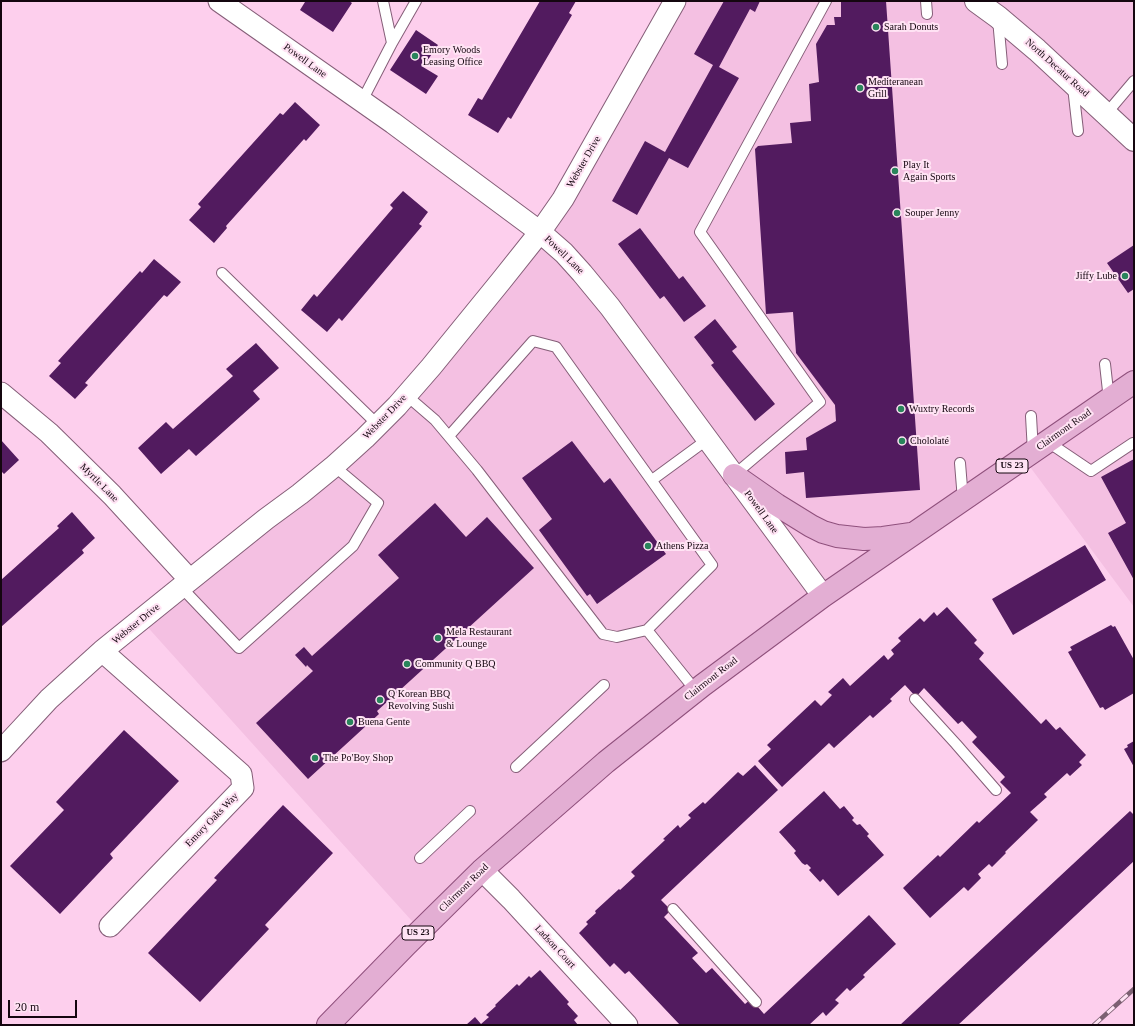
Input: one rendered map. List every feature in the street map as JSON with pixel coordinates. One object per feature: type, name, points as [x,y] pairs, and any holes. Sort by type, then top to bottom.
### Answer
[{"type":"main road","name":"North Decatur Road","points":[[976,1],[1030,43],[1134,140]]},
{"type":"main road","name":"Clairmont Road","points":[[328,1025],[482,870],[606,762],[753,647],[823,596],[1134,382]]},
{"type":"main road","points":[[734,475],[777,505],[823,532],[837,536],[864,539],[916,533]]},
{"type":"street","name":"Powell Lane","points":[[219,1],[437,155],[540,232],[564,253],[610,306],[823,596]]},
{"type":"street","name":"Webster Drive","points":[[1,751],[49,699],[102,651],[334,466],[365,438],[406,395],[431,367],[540,232],[563,199],[675,1]]},
{"type":"street","name":"Myrtle Lane","points":[[1,393],[49,433],[112,495],[186,583]]},
{"type":"street","name":"Emory Oaks Way","points":[[102,651],[240,774],[243,788],[110,926]]},
{"type":"street","name":"Ladson Court","points":[[482,870],[628,1025]]},
{"type":"lane","points":[[384,1],[392,43]]},
{"type":"lane","points":[[362,101],[416,1]]},
{"type":"lane","points":[[734,475],[820,402],[700,232],[826,1]]},
{"type":"lane","points":[[926,1],[927,14]]},
{"type":"lane","points":[[998,17],[1002,64]]},
{"type":"lane","points":[[1106,114],[1134,81]]},
{"type":"lane","points":[[1072,82],[1078,131]]},
{"type":"lane","points":[[222,273],[378,425]]},
{"type":"lane","points":[[406,395],[436,420],[449,436],[478,470],[603,634],[617,637],[648,630],[712,565],[556,347],[533,341],[449,436]]},
{"type":"lane","points":[[1104,364],[1109,400]]},
{"type":"lane","points":[[1031,416],[1040,447],[1091,471],[1133,443]]},
{"type":"lane","points":[[652,480],[708,439]]},
{"type":"lane","points":[[960,463],[963,500]]},
{"type":"lane","points":[[186,583],[239,648],[353,546],[378,503],[334,466]]},
{"type":"lane","points":[[648,630],[696,691]]},
{"type":"lane","points":[[516,767],[604,685]]},
{"type":"lane","points":[[915,699],[996,790]]},
{"type":"lane","points":[[420,858],[470,811]]},
{"type":"lane","points":[[673,909],[756,1002]]},
{"type":"shaded area","points":[[674,1],[1134,1],[1134,607],[1016,448],[795,618],[573,776],[445,903],[420,930],[143,622],[332,461],[541,234]]},
{"type":"building","points":[[303,1],[349,1],[352,3],[333,32],[300,10],[305,2]]},
{"type":"building","points":[[540,1],[576,1],[569,13],[572,15],[511,119],[508,117],[498,133],[468,115],[478,98],[482,100]]},
{"type":"building","points":[[724,1],[760,1],[755,12],[750,9],[719,67],[739,78],[688,168],[669,158],[637,215],[612,201],[645,141],[665,152],[713,65],[694,54]]},
{"type":"building","points":[[886,1],[920,490],[806,498],[804,472],[786,474],[785,452],[807,450],[806,438],[836,421],[835,405],[796,353],[793,312],[766,314],[755,149],[758,146],[792,143],[790,123],[811,121],[809,84],[819,82],[816,44],[827,25],[835,25],[834,17],[841,17],[841,2]]},
{"type":"building","name":"Emory Woods Leasing Office","points":[[416,30],[438,45],[423,67],[438,76],[426,94],[390,70]]},
{"type":"building","points":[[295,102],[320,125],[306,141],[304,139],[226,226],[227,228],[214,243],[189,220],[201,207],[198,204],[280,113],[283,115]]},
{"type":"building","points":[[403,191],[428,212],[419,224],[422,226],[342,321],[339,318],[327,332],[301,310],[314,294],[317,297],[393,208],[390,205]]},
{"type":"building","points":[[640,228],[679,279],[683,276],[706,306],[684,322],[664,296],[660,299],[618,244]]},
{"type":"building","name":"Jiffy Lube","points":[[1134,245],[1134,289],[1128,293],[1107,263]]},
{"type":"building","points":[[154,259],[181,282],[167,297],[164,295],[85,383],[88,385],[75,399],[49,376],[61,363],[58,361],[140,271],[142,273]]},
{"type":"building","points":[[715,319],[737,347],[732,351],[775,404],[755,421],[711,365],[714,363],[694,337]]},
{"type":"building","points":[[256,343],[279,368],[253,391],[260,399],[196,456],[189,449],[161,474],[138,448],[166,422],[173,429],[233,376],[226,369]]},
{"type":"building","points":[[1,440],[19,460],[4,474],[2,472],[1,473]]},
{"type":"building","points":[[572,441],[604,483],[610,478],[666,554],[597,604],[590,594],[587,596],[539,530],[552,519],[522,478]]},
{"type":"building","points":[[1134,459],[1134,580],[1108,533],[1126,523],[1101,477]]},
{"type":"building","points":[[435,503],[466,537],[487,517],[534,568],[377,711],[379,714],[308,779],[256,723],[313,671],[307,665],[306,667],[295,655],[304,647],[312,656],[399,578],[378,555]]},
{"type":"building","points":[[72,512],[95,538],[82,550],[84,553],[1,627],[1,580],[59,528],[57,526]]},
{"type":"building","points":[[1085,545],[1106,580],[1013,635],[992,599]]},
{"type":"building","points":[[947,607],[977,640],[974,643],[984,653],[979,659],[1041,724],[1046,719],[1056,730],[1060,727],[1086,755],[1079,762],[1082,765],[1070,776],[1067,773],[1044,794],[1047,797],[1030,812],[1038,820],[1005,852],[1006,853],[992,867],[989,864],[978,874],[981,878],[968,891],[964,887],[930,918],[903,888],[938,855],[940,857],[977,821],[979,823],[1011,793],[1000,782],[1005,777],[972,742],[977,737],[962,721],[958,724],[924,688],[916,697],[905,685],[890,699],[892,701],[873,718],[870,715],[834,748],[829,743],[782,787],[758,761],[771,749],[767,745],[815,700],[821,706],[832,695],[828,692],[843,678],[850,686],[884,655],[888,660],[894,654],[891,650],[901,641],[898,638],[920,618],[924,622],[934,612],[937,616]]},
{"type":"building","points":[[1111,625],[1113,627],[1115,626],[1134,660],[1134,693],[1105,710],[1103,707],[1100,708],[1068,652],[1072,650],[1070,647]]},
{"type":"building","points":[[124,730],[179,781],[110,854],[113,858],[60,914],[10,866],[64,810],[56,802]]},
{"type":"building","points":[[1134,741],[1134,767],[1124,749],[1128,747],[1127,745]]},
{"type":"building","points":[[755,765],[778,790],[661,900],[671,910],[664,917],[698,953],[692,958],[706,973],[712,968],[745,1004],[751,999],[764,1014],[869,915],[896,944],[863,975],[865,977],[850,991],[847,988],[835,1000],[839,1003],[826,1016],[823,1012],[809,1025],[680,1025],[629,971],[625,974],[614,963],[610,967],[579,933],[588,924],[586,922],[596,913],[595,911],[635,876],[631,872],[665,840],[663,839],[678,825],[680,828],[691,818],[688,815],[703,802],[705,804],[738,772],[743,776]]},
{"type":"building","points":[[824,791],[840,809],[844,806],[854,818],[852,820],[857,825],[860,824],[869,834],[867,836],[884,855],[838,896],[823,879],[820,882],[809,870],[811,868],[807,864],[805,865],[802,863],[794,853],[796,851],[779,832]]},
{"type":"building","points":[[283,805],[333,853],[265,925],[269,929],[200,1002],[148,953],[217,880],[214,878]]},
{"type":"building","points":[[1130,811],[1134,815],[1134,861],[958,1025],[900,1025]]},
{"type":"building","points":[[540,970],[569,1002],[567,1004],[578,1016],[574,1020],[578,1025],[466,1025],[475,1017],[481,1024],[489,1017],[486,1015],[496,1006],[495,1005],[517,984],[519,986],[529,976],[531,978]]},
{"type":"railway","points":[[1094,1025],[1134,989]]},
{"type":"place","name":"Sarah Donuts","points":[[876,27]]},
{"type":"place","name":"Emory Woods Leasing Office","points":[[415,56]]},
{"type":"place","name":"Mediteranean Grill","points":[[860,88]]},
{"type":"place","name":"Play It Again Sports","points":[[895,171]]},
{"type":"place","name":"Souper Jenny","points":[[897,213]]},
{"type":"place","name":"Jiffy Lube","points":[[1125,276]]},
{"type":"place","name":"Wuxtry Records","points":[[901,409]]},
{"type":"place","name":"Chololaté","points":[[902,441]]},
{"type":"place","name":"Athens Pizza","points":[[648,546]]},
{"type":"place","name":"Mela Restaurant & Lounge","points":[[438,638]]},
{"type":"place","name":"Community Q BBQ","points":[[407,664]]},
{"type":"place","name":"Q Korean BBQ Revolving Sushi","points":[[380,700]]},
{"type":"place","name":"Buena Gente","points":[[350,722]]},
{"type":"place","name":"The Po'Boy Shop","points":[[315,758]]}]
